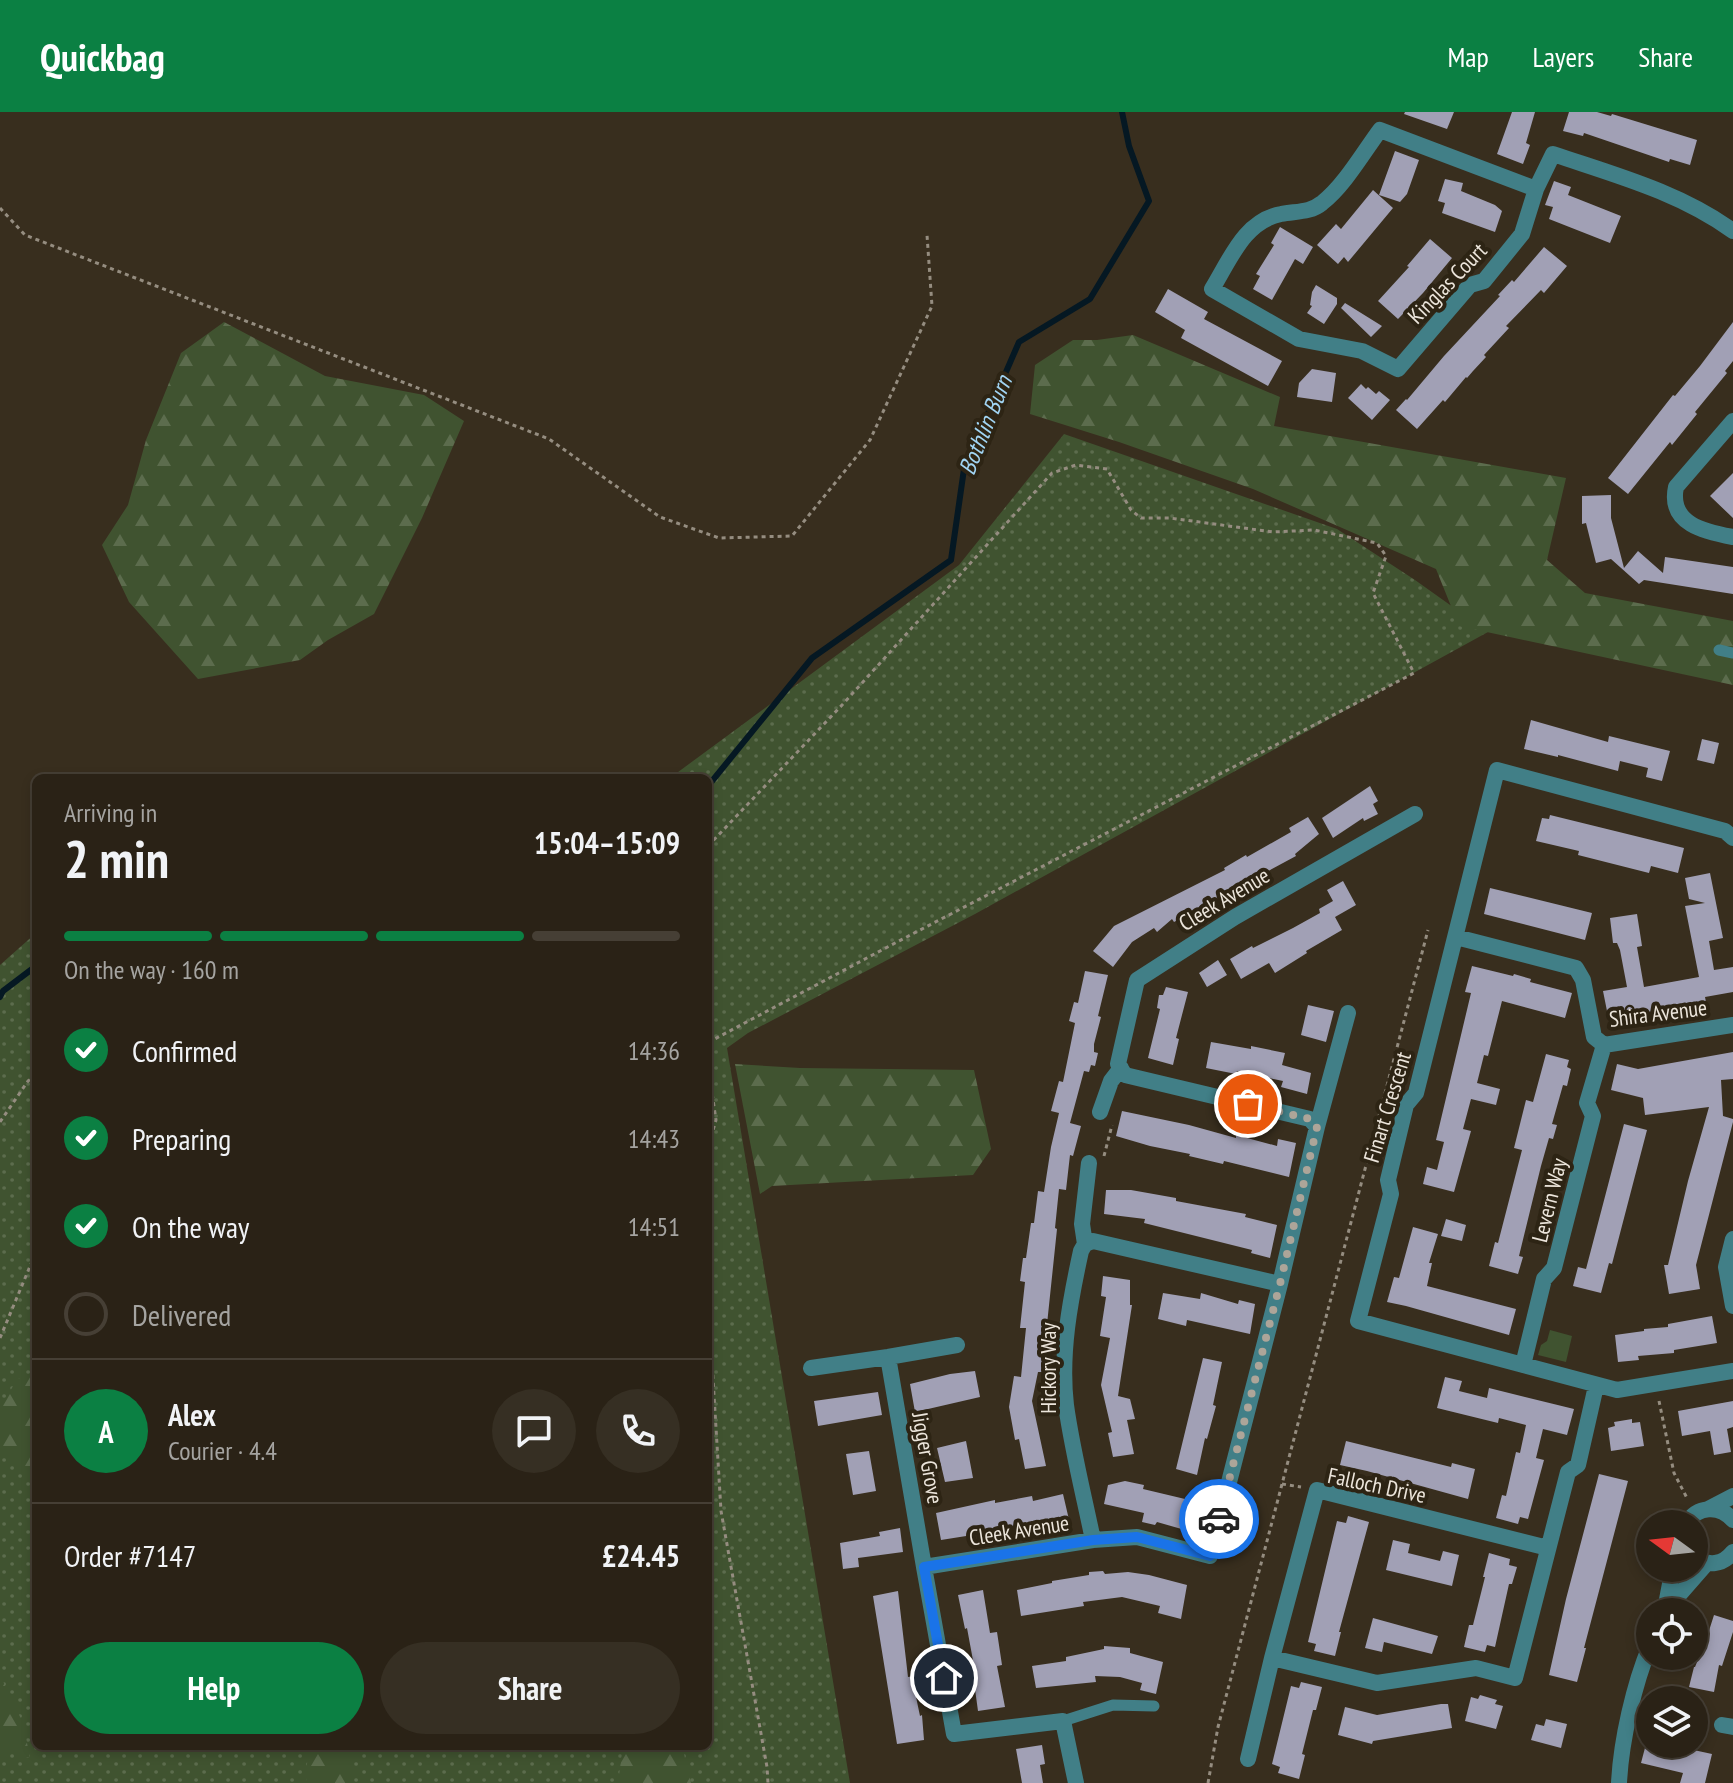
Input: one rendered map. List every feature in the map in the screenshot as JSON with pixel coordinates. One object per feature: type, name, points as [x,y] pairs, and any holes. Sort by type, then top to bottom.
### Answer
[{"type":"street","name":"Kinglas Court","points":[[1536,189],[1380,130],[1352,169],[1319,206],[1261,220],[1247,231],[1212,289],[1299,339],[1362,351],[1398,369],[1470,285],[1484,281],[1522,234],[1536,189],[1553,154],[1676,197],[1733,231]]},
{"type":"street","points":[[1733,421],[1676,487],[1674,497],[1676,511],[1689,522],[1704,531],[1733,537]]},
{"type":"street","name":"Finart Crescent","points":[[1733,838],[1725,831],[1497,770],[1416,1093],[1406,1105],[1388,1180],[1391,1194],[1358,1321],[1617,1390],[1733,1371]]},
{"type":"street","name":"Cleek Avenue","points":[[1100,1112],[1111,1081],[1121,1068],[1118,1064],[1137,980],[1235,917],[1415,814]]},
{"type":"street","name":"Shira Avenue","points":[[1456,937],[1576,968],[1583,980],[1594,1037],[1604,1045],[1733,1025]]},
{"type":"street","name":"Cleek Avenue","points":[[924,1567],[1093,1540],[1137,1537],[1210,1556],[1348,1013]]},
{"type":"street","name":"Levern Way","points":[[1523,1365],[1544,1279],[1554,1268],[1593,1116],[1587,1103],[1604,1045]]},
{"type":"street","points":[[1121,1068],[1125,1075],[1310,1119],[1317,1127]]},
{"type":"street","name":"Hickory Way","points":[[1089,1163],[1082,1224],[1085,1244],[1070,1301],[1065,1374],[1066,1404],[1093,1540]]},
{"type":"street","points":[[1733,1239],[1726,1267],[1733,1306]]},
{"type":"street","points":[[1085,1244],[1093,1241],[1132,1248],[1280,1284]]},
{"type":"street","points":[[811,1368],[957,1345]]},
{"type":"street","name":"Jigger Grove","points":[[888,1357],[924,1567]]},
{"type":"street","points":[[1272,1658],[1377,1683],[1476,1668],[1515,1678],[1568,1472],[1578,1465],[1596,1386]]},
{"type":"street","name":"Falloch Drive","points":[[1248,1759],[1317,1490],[1548,1548]]},
{"type":"street","points":[[1707,1510],[1733,1496]]},
{"type":"street","points":[[1708,1511],[1714,1509],[1733,1520]]},
{"type":"street","points":[[1708,1562],[1719,1563],[1732,1556]]},
{"type":"street","points":[[924,1567],[954,1734],[1063,1721],[1076,1783]]},
{"type":"street","points":[[1619,1783],[1627,1723],[1642,1670]]},
{"type":"lane","points":[[1719,650],[1733,653]]},
{"type":"lane","points":[[1063,1721],[1113,1705],[1154,1706]]},
{"type":"path","points":[[0,208],[25,235],[549,439],[660,517],[719,538],[792,536],[870,440],[932,306],[927,235]]},
{"type":"path","points":[[712,842],[843,704],[1052,473],[1076,465],[1107,469],[1131,510],[1141,518],[1170,518],[1273,532],[1314,530],[1377,543],[1386,556],[1373,593],[1414,673],[712,1040]]},
{"type":"path","points":[[1208,1783],[1218,1727],[1428,930]]},
{"type":"path","points":[[0,1122],[32,1078]]},
{"type":"path","points":[[712,1092],[716,1120],[712,1134]]},
{"type":"path","points":[[0,1338],[32,1262]]},
{"type":"path","points":[[712,1361],[721,1511],[768,1783]]},
{"type":"path","points":[[1656,1383],[1674,1473],[1693,1510]]},
{"type":"green space","points":[[224,322],[325,376],[424,395],[464,421],[422,518],[374,614],[300,660],[198,679],[129,602],[102,545],[128,505],[146,440],[181,353]]},
{"type":"green space","points":[[1133,335],[1280,397],[1274,426],[1566,478],[1547,560],[1585,593],[1733,621],[1733,685],[1459,626],[1436,569],[1253,489],[1030,414],[1035,365],[1073,340]]},
{"type":"green space","points":[[1064,434],[1337,529],[1488,632],[975,914],[748,1033],[727,1048],[850,1783],[0,1783],[0,965],[32,937],[32,1750],[712,1750],[712,774],[675,774],[959,565]]},
{"type":"green space","points":[[735,1064],[974,1070],[991,1149],[973,1175],[772,1186],[760,1194]]},
{"type":"green space","points":[[1550,1330],[1572,1336],[1566,1362],[1538,1355]]},
{"type":"green space","points":[[32,1374],[32,1478],[0,1453],[0,1409],[17,1379]]},
{"type":"green space","points":[[0,1675],[23,1723],[30,1758],[0,1750]]},
{"type":"green space","points":[[308,1750],[353,1750],[352,1783],[306,1783]]},
{"type":"green space","points":[[622,1750],[683,1750],[691,1783],[618,1783]]},
{"type":"building","points":[[1405,112],[1454,112],[1447,129]]},
{"type":"building","points":[[1512,112],[1535,112],[1526,143],[1530,145],[1523,164],[1497,154]]},
{"type":"building","points":[[1569,112],[1612,114],[1697,140],[1690,165],[1670,159],[1669,162],[1584,133],[1583,136],[1563,131]]},
{"type":"building","points":[[1395,151],[1419,160],[1407,194],[1400,202],[1379,195]]},
{"type":"building","points":[[1445,179],[1463,183],[1461,191],[1502,211],[1495,232],[1442,213],[1445,203],[1438,201]]},
{"type":"building","points":[[1554,181],[1571,187],[1568,195],[1621,216],[1610,243],[1549,219],[1553,207],[1545,205]]},
{"type":"building","points":[[1373,190],[1393,208],[1348,262],[1344,257],[1338,264],[1317,245],[1336,224],[1341,229]]},
{"type":"building","points":[[1280,227],[1313,247],[1303,264],[1295,259],[1272,300],[1253,289],[1260,276],[1256,274],[1274,245],[1271,243]]},
{"type":"building","points":[[1430,239],[1452,258],[1398,319],[1378,301]]},
{"type":"building","points":[[1544,247],[1567,266],[1544,293],[1541,290],[1506,326],[1509,328],[1484,355],[1486,357],[1417,429],[1396,410]]},
{"type":"building","points":[[1316,285],[1337,298],[1337,304],[1324,324],[1307,313],[1312,306],[1312,292]]},
{"type":"building","points":[[1168,289],[1208,312],[1204,319],[1282,361],[1268,386],[1181,338],[1185,330],[1155,312]]},
{"type":"building","points":[[1345,303],[1382,326],[1371,337],[1341,308]]},
{"type":"building","points":[[1733,322],[1733,361],[1725,371],[1727,373],[1672,445],[1670,442],[1628,494],[1608,478]]},
{"type":"building","points":[[1312,369],[1336,373],[1332,402],[1297,397],[1299,383]]},
{"type":"building","points":[[1361,384],[1376,394],[1379,391],[1390,400],[1372,420],[1348,398]]},
{"type":"building","points":[[1733,473],[1733,518],[1710,496]]},
{"type":"building","points":[[1611,495],[1611,518],[1624,568],[1638,551],[1663,573],[1665,557],[1733,567],[1733,594],[1644,580],[1639,584],[1611,559],[1596,563],[1586,523],[1582,524],[1582,496]]},
{"type":"building","points":[[1531,720],[1608,742],[1609,736],[1670,751],[1662,781],[1646,777],[1648,768],[1620,761],[1618,771],[1524,749]]},
{"type":"building","points":[[1702,739],[1719,743],[1714,764],[1697,760]]},
{"type":"building","points":[[1370,786],[1378,801],[1373,804],[1378,814],[1364,821],[1363,818],[1333,838],[1322,818]]},
{"type":"building","points":[[1550,815],[1684,848],[1678,873],[1651,866],[1649,873],[1536,841],[1542,818],[1549,819]]},
{"type":"building","points":[[1308,817],[1319,834],[1296,856],[1174,922],[1172,919],[1157,932],[1154,928],[1132,942],[1113,967],[1093,951],[1114,926],[1225,870],[1246,855],[1291,832],[1289,828]]},
{"type":"building","points":[[1710,873],[1723,938],[1709,941],[1714,970],[1733,967],[1733,992],[1705,997],[1706,1002],[1608,1016],[1603,991],[1627,987],[1620,950],[1617,943],[1613,943],[1610,918],[1637,914],[1642,946],[1637,947],[1644,987],[1699,977],[1685,906],[1705,903],[1689,899],[1685,878]]},
{"type":"building","points":[[1343,881],[1356,905],[1335,917],[1342,930],[1275,973],[1269,963],[1241,979],[1230,959],[1320,913],[1319,909],[1333,901],[1327,890]]},
{"type":"building","points":[[1490,888],[1592,913],[1585,940],[1484,914]]},
{"type":"building","points":[[1218,960],[1227,975],[1207,987],[1199,973]]},
{"type":"building","points":[[1472,966],[1514,974],[1531,979],[1530,982],[1572,993],[1565,1018],[1502,1001],[1488,1056],[1484,1055],[1477,1083],[1500,1089],[1496,1105],[1471,1099],[1463,1129],[1471,1131],[1454,1192],[1423,1184],[1427,1167],[1437,1170],[1444,1142],[1436,1140],[1471,993],[1465,992]]},
{"type":"building","points":[[1085,971],[1108,975],[1094,1044],[1094,1052],[1098,1053],[1095,1066],[1091,1065],[1089,1072],[1084,1071],[1070,1123],[1081,1126],[1073,1156],[1070,1155],[1066,1190],[1059,1189],[1042,1372],[1038,1372],[1032,1401],[1046,1466],[1025,1469],[1019,1439],[1015,1440],[1009,1407],[1014,1376],[1021,1377],[1026,1328],[1020,1328],[1025,1282],[1020,1281],[1038,1191],[1044,1192],[1059,1113],[1051,1111],[1059,1081],[1063,1082],[1075,1023],[1069,1021],[1074,1002],[1078,1003]]},
{"type":"building","points":[[1166,987],[1188,992],[1176,1038],[1179,1039],[1173,1065],[1148,1058],[1160,1009],[1157,1008],[1159,995],[1163,995]]},
{"type":"building","points":[[1308,1005],[1334,1011],[1326,1042],[1301,1035]]},
{"type":"building","points":[[1211,1042],[1285,1053],[1282,1065],[1311,1073],[1307,1094],[1281,1087],[1283,1081],[1206,1068]]},
{"type":"building","points":[[1733,1052],[1733,1079],[1721,1080],[1723,1116],[1733,1119],[1733,1122],[1696,1265],[1700,1289],[1669,1294],[1664,1265],[1668,1265],[1709,1107],[1645,1115],[1643,1098],[1611,1090],[1617,1064],[1638,1069]]},
{"type":"building","points":[[1546,1054],[1569,1060],[1567,1067],[1571,1069],[1552,1124],[1557,1125],[1553,1139],[1549,1138],[1541,1166],[1519,1256],[1523,1257],[1518,1274],[1489,1266],[1522,1150],[1514,1148],[1526,1100],[1533,1102]]},
{"type":"building","points":[[1122,1111],[1277,1146],[1278,1139],[1296,1143],[1289,1177],[1189,1156],[1116,1136]]},
{"type":"building","points":[[1624,1124],[1647,1130],[1612,1264],[1609,1263],[1601,1293],[1573,1286],[1578,1267],[1586,1269]]},
{"type":"building","points":[[1106,1190],[1131,1190],[1176,1198],[1176,1201],[1246,1214],[1245,1217],[1277,1225],[1270,1258],[1251,1253],[1252,1250],[1144,1223],[1145,1219],[1104,1214]]},
{"type":"building","points":[[1446,1219],[1466,1225],[1462,1241],[1441,1236]]},
{"type":"building","points":[[1413,1227],[1438,1234],[1429,1263],[1432,1263],[1427,1286],[1516,1309],[1509,1335],[1387,1302],[1394,1277],[1399,1278]]},
{"type":"building","points":[[1103,1276],[1130,1280],[1132,1305],[1118,1396],[1130,1399],[1135,1419],[1127,1420],[1134,1454],[1113,1457],[1108,1433],[1112,1432],[1101,1385],[1110,1338],[1100,1336],[1106,1297],[1101,1296]]},
{"type":"building","points":[[1163,1293],[1200,1299],[1201,1293],[1238,1304],[1239,1300],[1255,1304],[1250,1334],[1187,1320],[1186,1326],[1158,1319]]},
{"type":"building","points":[[1712,1316],[1717,1343],[1618,1362],[1615,1335]]},
{"type":"building","points":[[1203,1358],[1222,1362],[1213,1405],[1216,1406],[1197,1475],[1176,1469]]},
{"type":"building","points":[[975,1371],[980,1397],[915,1412],[910,1384]]},
{"type":"building","points":[[1445,1377],[1462,1381],[1459,1391],[1487,1398],[1489,1388],[1574,1409],[1567,1435],[1543,1429],[1536,1458],[1544,1460],[1528,1519],[1520,1517],[1518,1524],[1496,1518],[1502,1495],[1506,1496],[1516,1452],[1520,1453],[1526,1425],[1499,1418],[1498,1423],[1437,1408]]},
{"type":"building","points":[[878,1392],[882,1415],[818,1426],[814,1401]]},
{"type":"building","points":[[1733,1401],[1733,1427],[1727,1429],[1731,1452],[1714,1455],[1710,1431],[1682,1436],[1678,1411]]},
{"type":"building","points":[[1632,1419],[1632,1423],[1640,1422],[1644,1446],[1611,1451],[1608,1428],[1615,1426],[1614,1422]]},
{"type":"building","points":[[966,1441],[973,1478],[945,1482],[937,1448]]},
{"type":"building","points":[[1346,1441],[1451,1467],[1452,1463],[1475,1469],[1468,1499],[1340,1465]]},
{"type":"building","points":[[869,1451],[876,1491],[853,1495],[846,1454]]},
{"type":"building","points":[[1599,1474],[1628,1481],[1577,1682],[1549,1675]]},
{"type":"building","points":[[1125,1481],[1144,1485],[1143,1489],[1206,1504],[1199,1534],[1157,1522],[1155,1525],[1142,1522],[1144,1513],[1104,1504],[1108,1485]]},
{"type":"building","points":[[1063,1494],[1070,1524],[1049,1526],[1048,1523],[941,1540],[936,1513],[995,1500],[995,1503],[1032,1496],[1033,1501]]},
{"type":"building","points":[[1348,1516],[1369,1522],[1335,1656],[1314,1651],[1316,1644],[1308,1642],[1337,1521],[1346,1523]]},
{"type":"building","points":[[900,1528],[903,1552],[858,1558],[859,1567],[843,1569],[840,1543],[880,1536],[879,1532]]},
{"type":"building","points":[[1393,1540],[1410,1544],[1408,1553],[1440,1561],[1443,1551],[1459,1555],[1452,1586],[1386,1570]]},
{"type":"building","points":[[1489,1553],[1510,1559],[1509,1565],[1517,1567],[1512,1584],[1509,1584],[1495,1647],[1487,1645],[1485,1652],[1464,1647],[1469,1625],[1473,1625]]},
{"type":"building","points":[[1103,1571],[1105,1574],[1128,1572],[1149,1575],[1187,1585],[1181,1619],[1158,1613],[1160,1606],[1122,1597],[1021,1616],[1017,1590]]},
{"type":"building","points":[[983,1590],[990,1633],[997,1632],[1002,1665],[997,1666],[1005,1707],[978,1711],[974,1682],[977,1682],[958,1595]]},
{"type":"building","points":[[898,1591],[908,1677],[914,1676],[924,1740],[897,1744],[873,1596]]},
{"type":"building","points":[[1714,1615],[1733,1621],[1733,1632],[1722,1666],[1719,1665],[1714,1692],[1708,1691],[1708,1686],[1689,1686],[1693,1670],[1708,1670],[1708,1634]]},
{"type":"building","points":[[1373,1618],[1438,1636],[1432,1654],[1384,1642],[1382,1652],[1365,1648]]},
{"type":"building","points":[[1104,1646],[1130,1648],[1130,1653],[1163,1662],[1156,1694],[1140,1690],[1142,1683],[1120,1677],[1095,1676],[1096,1682],[1036,1688],[1032,1666],[1066,1661],[1066,1657],[1104,1649]]},
{"type":"building","points":[[1301,1682],[1322,1687],[1302,1754],[1305,1755],[1299,1779],[1278,1773],[1280,1767],[1272,1764],[1291,1686],[1299,1688]]},
{"type":"building","points":[[1480,1695],[1497,1700],[1495,1704],[1503,1706],[1496,1729],[1465,1721],[1471,1697],[1478,1699]]},
{"type":"building","points":[[1448,1704],[1452,1728],[1373,1741],[1372,1744],[1338,1735],[1345,1707],[1377,1715]]},
{"type":"building","points":[[1546,1719],[1567,1724],[1561,1748],[1531,1740],[1536,1724],[1544,1726]]},
{"type":"building","points":[[1042,1745],[1045,1764],[1040,1765],[1043,1783],[1022,1783],[1016,1749]]},
{"type":"building","points":[[1708,1753],[1712,1754],[1705,1783],[1680,1783],[1683,1773],[1641,1763],[1642,1758],[1708,1758]]},
{"type":"waterway","name":"Bothlin Burn","points":[[712,781],[812,658],[951,560],[964,469],[1019,342],[1090,299],[1149,201],[1129,146],[1122,112]]},
{"type":"waterway","name":"Bothlin Burn","points":[[0,997],[3,991],[32,969]]},
{"type":"way so far","points":[[1219,1519],[1317,1127],[1310,1119],[1248,1104]]},
{"type":"route","points":[[944,1678],[924,1567],[1093,1540],[1137,1537],[1210,1556],[1219,1519]]}]
